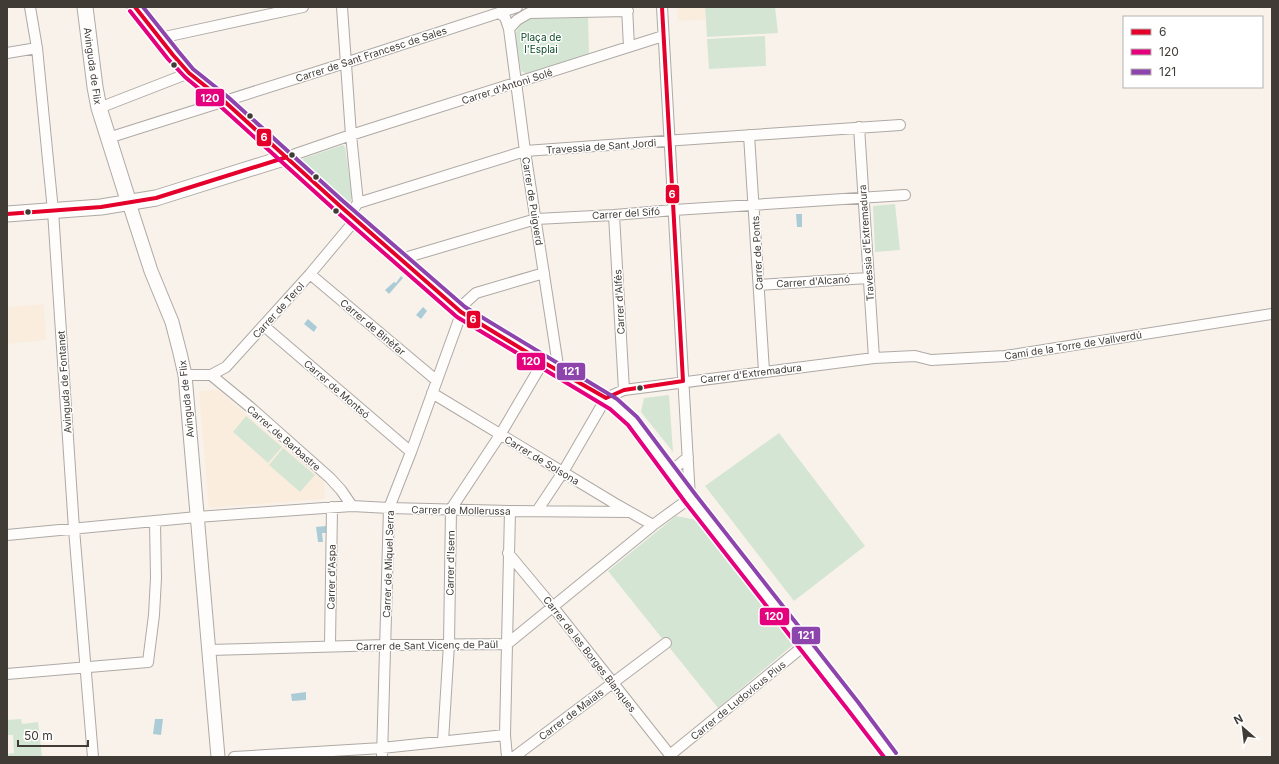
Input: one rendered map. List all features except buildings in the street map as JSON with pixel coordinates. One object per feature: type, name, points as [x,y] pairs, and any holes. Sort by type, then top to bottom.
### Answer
[{"type":"main road","name":"Avinguda de Flix","points":[[85,7],[99,108],[129,203]]},
{"type":"main road","points":[[135,7],[189,72],[287,157],[355,212],[401,259],[461,312],[542,362],[606,398],[622,410],[853,706],[891,757]]},
{"type":"main road","points":[[7,214],[101,207],[156,198],[287,157]]},
{"type":"street","name":"Avinguda de Fontanet","points":[[30,7],[37,48],[53,211],[74,529],[94,757]]},
{"type":"street","points":[[160,38],[303,7]]},
{"type":"street","points":[[342,7],[355,212]]},
{"type":"street","name":"Carrer de Sant Francesc de Sales","points":[[108,138],[517,7]]},
{"type":"street","points":[[662,7],[690,498]]},
{"type":"street","points":[[509,29],[517,20],[530,10],[627,9],[629,47]]},
{"type":"street","name":"Carrer de Puigverd","points":[[499,13],[505,18],[509,29],[525,151],[560,372]]},
{"type":"street","name":"Carrer d'Antoni Solé","points":[[287,157],[351,135],[663,36]]},
{"type":"street","points":[[7,53],[37,48]]},
{"type":"street","points":[[99,108],[189,72]]},
{"type":"street","name":"Travessia de Sant Jordi","points":[[355,212],[525,151],[900,125]]},
{"type":"street","name":"Travessia d'Extremadura","points":[[859,128],[874,358]]},
{"type":"street","name":"Carrer de Ponts","points":[[749,135],[764,372]]},
{"type":"street","name":"Carrer del Sifó","points":[[401,259],[536,219],[905,195]]},
{"type":"street","name":"Avinguda de Flix","points":[[129,203],[151,271],[172,322],[185,375],[218,757]]},
{"type":"street","name":"Carrer de Terol","points":[[211,375],[226,367],[310,274],[355,212]]},
{"type":"street","name":"Carrer d'Alfés","points":[[614,215],[624,390]]},
{"type":"street","name":"Carrer de Miquel Serra","points":[[382,753],[389,508],[465,303],[476,293],[544,273]]},
{"type":"street","name":"Carrer de Binèfar","points":[[310,274],[436,380]]},
{"type":"street","name":"Carrer d'Alcanó","points":[[759,285],[868,278]]},
{"type":"street","name":"Camí de la Torre de Vallverdú","points":[[874,358],[915,356],[931,360],[1005,356],[1272,314]]},
{"type":"street","name":"Carrer de Montsó","points":[[264,326],[411,452]]},
{"type":"street","name":"Carrer d'Extremadura","points":[[606,398],[624,390],[874,358]]},
{"type":"street","points":[[451,509],[500,435],[542,362]]},
{"type":"street","points":[[185,375],[211,375]]},
{"type":"street","name":"Carrer de Barbastre","points":[[211,375],[330,478],[341,490],[352,506]]},
{"type":"street","name":"Carrer de Solsona","points":[[432,393],[653,525]]},
{"type":"street","points":[[537,511],[563,472],[606,398]]},
{"type":"street","points":[[669,469],[676,466],[688,457]]},
{"type":"street","name":"Carrer de Sant Vicenç de Paül","points":[[209,650],[330,646],[506,644],[653,525],[690,498]]},
{"type":"street","name":"Carrer de Mollerussa","points":[[7,535],[197,517],[352,506],[510,512],[629,512]]},
{"type":"street","name":"Carrer d'Aspa","points":[[330,646],[332,507]]},
{"type":"street","name":"Carrer d'Isern","points":[[443,742],[449,644],[451,509]]},
{"type":"street","points":[[507,757],[505,735],[506,644],[510,512]]},
{"type":"street","points":[[7,674],[148,662],[154,615],[156,578],[155,522]]},
{"type":"street","name":"Carrer de les Borges Blanques","points":[[508,553],[553,607],[670,755]]},
{"type":"street","name":"Carrer de Maials","points":[[514,757],[666,643]]},
{"type":"street","name":"Carrer de Ludovicus Pius","points":[[670,755],[805,645]]},
{"type":"street","points":[[234,757],[382,753],[443,742],[505,735]]},
{"type":"shaded area","points":[[677,7],[705,7],[706,20],[678,21]]},
{"type":"shaded area","points":[[44,304],[46,340],[7,344],[7,307]]},
{"type":"shaded area","points":[[218,390],[324,481],[325,499],[209,508],[199,391]]},
{"type":"green space","points":[[705,7],[775,7],[778,33],[707,37]]},
{"type":"green space","name":"Plaça de l'Esplai","points":[[588,15],[589,54],[527,74],[521,71],[515,39],[516,32],[522,22],[532,17]]},
{"type":"green space","points":[[765,36],[766,66],[709,69],[707,39]]},
{"type":"green space","points":[[343,145],[345,147],[352,194],[351,201],[348,203],[345,202],[301,162],[304,158]]},
{"type":"green space","points":[[895,204],[900,250],[875,252],[873,206]]},
{"type":"green space","points":[[669,395],[673,452],[641,412],[644,398]]},
{"type":"green space","points":[[246,416],[282,447],[268,463],[233,432]]},
{"type":"green space","points":[[779,433],[865,546],[794,601],[705,486]]},
{"type":"green space","points":[[283,448],[315,475],[300,492],[269,465]]},
{"type":"green space","points":[[676,516],[697,520],[794,644],[718,708],[608,571]]},
{"type":"green space","points":[[21,719],[22,724],[38,722],[42,757],[7,757],[7,754],[14,753],[13,735],[7,735],[7,720]]},
{"type":"water","points":[[796,214],[802,214],[802,227],[797,227]]},
{"type":"water","points":[[401,276],[403,278],[389,294],[385,290],[394,282],[396,283]]},
{"type":"water","points":[[423,307],[427,311],[421,319],[416,315]]},
{"type":"water","points":[[308,319],[317,327],[314,332],[304,324]]},
{"type":"water","points":[[326,526],[326,533],[322,533],[323,542],[318,542],[316,527]]},
{"type":"water","points":[[306,692],[306,700],[292,701],[291,694]]},
{"type":"water","points":[[155,719],[163,719],[161,735],[153,734]]},
{"type":"transit line","name":"6","points":[[135,7],[189,73],[224,101],[340,206],[461,312],[606,398]]},
{"type":"transit line","name":"121","points":[[143,7],[193,69],[228,97],[344,202],[465,307],[617,399],[637,417],[896,753]]},
{"type":"transit line","name":"6","points":[[662,7],[683,381]]},
{"type":"transit line","name":"120","points":[[130,11],[168,59],[185,77],[220,106],[336,211],[457,317],[610,409],[628,425],[685,502],[884,757]]},
{"type":"transit line","name":"6","points":[[7,214],[101,207],[156,198],[287,157]]},
{"type":"transit line","name":"6","points":[[606,398],[624,390],[683,381]]}]
